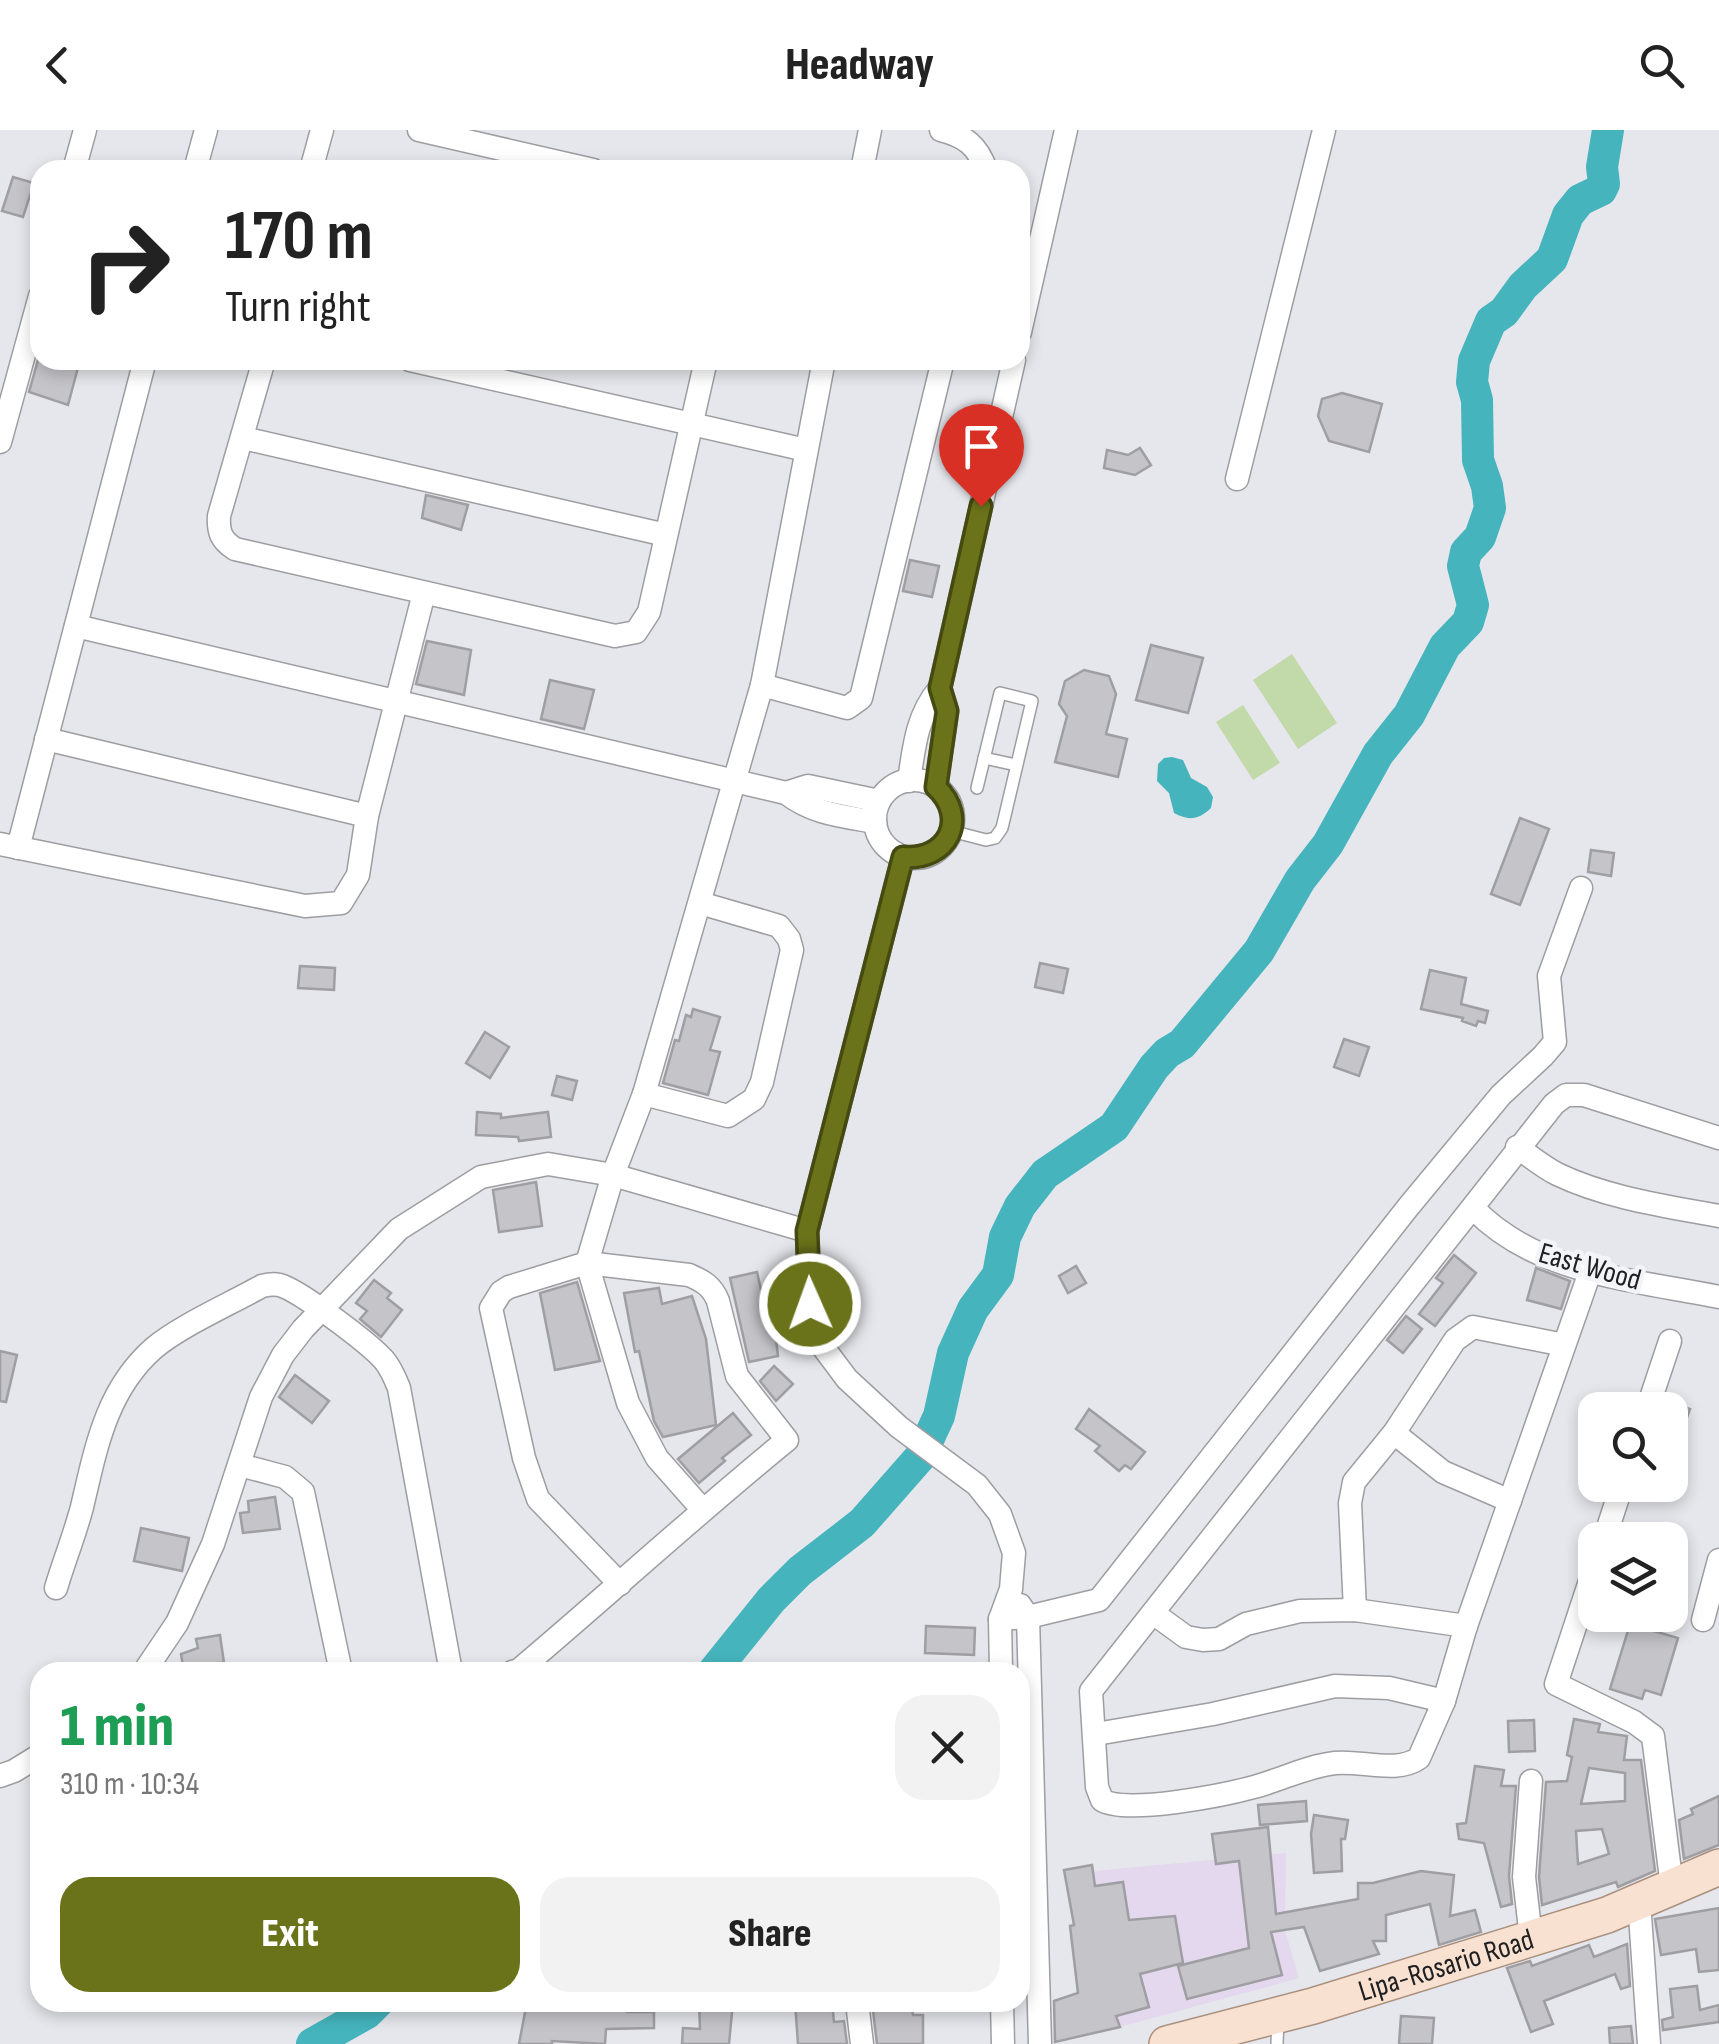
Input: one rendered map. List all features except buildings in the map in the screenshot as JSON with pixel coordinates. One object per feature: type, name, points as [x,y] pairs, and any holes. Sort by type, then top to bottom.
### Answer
[{"type":"main road","name":"Lipa-Rosario Road","points":[[1167,2044],[1277,2030],[1531,1938],[1608,1915],[1719,1868]]},
{"type":"street","points":[[77,160],[86,130]]},
{"type":"street","points":[[198,160],[206,130]]},
{"type":"street","points":[[314,160],[322,130]]},
{"type":"street","points":[[419,130],[550,160]]},
{"type":"street","points":[[864,160],[870,130]]},
{"type":"street","points":[[941,130],[973,144],[981,160]]},
{"type":"street","points":[[1030,288],[1066,130]]},
{"type":"street","points":[[1237,479],[1324,130]]},
{"type":"street","points":[[0,442],[3,416],[30,328]]},
{"type":"street","points":[[142,370],[46,739],[9,846],[190,885],[322,906],[341,903],[358,876],[367,816],[424,593]]},
{"type":"street","points":[[261,370],[219,516],[218,528],[228,544],[615,636],[636,632],[648,612],[704,370]]},
{"type":"street","points":[[454,370],[806,450]]},
{"type":"street","points":[[702,1509],[657,1458],[628,1404],[588,1264],[613,1175],[644,1094],[762,686],[822,370]]},
{"type":"street","points":[[762,686],[847,708],[861,698],[941,370]]},
{"type":"street","points":[[909,780],[918,726],[927,704],[940,688],[1012,370]]},
{"type":"street","points":[[243,438],[666,535]]},
{"type":"street","points":[[76,626],[786,794],[808,786],[877,812]]},
{"type":"street","points":[[936,787],[947,711],[940,688]]},
{"type":"street","points":[[46,739],[367,816]]},
{"type":"street","points":[[909,780],[936,787],[951,807],[951,831],[937,850],[927,856],[903,857],[884,844],[877,812],[897,784],[909,780]]},
{"type":"street","points":[[903,857],[807,1231],[810,1304],[820,1343],[848,1380],[899,1427],[977,1485],[1000,1514],[1014,1554],[1011,1589],[1000,1619],[1001,1662]]},
{"type":"street","points":[[1000,1619],[1028,1617],[1099,1600],[1409,1206],[1501,1095],[1544,1056],[1555,1042],[1549,976],[1581,888]]},
{"type":"street","points":[[644,1094],[728,1116],[754,1098],[762,1082],[792,950],[790,938],[778,926],[700,903]]},
{"type":"street","points":[[1590,1272],[1466,1626],[1444,1701],[1423,1751],[1413,1762],[1337,1762],[1249,1788],[1123,1808],[1110,1805],[1098,1793],[1091,1691],[1554,1104],[1574,1094],[1719,1138]]},
{"type":"street","points":[[1517,1147],[1556,1173],[1588,1185],[1649,1204],[1719,1216]]},
{"type":"street","points":[[151,1662],[178,1623],[212,1544],[261,1397],[283,1356],[320,1311],[399,1229],[481,1177],[548,1164],[613,1175],[807,1231]]},
{"type":"street","name":"East Wood","points":[[1474,1209],[1514,1243],[1590,1272],[1719,1297]]},
{"type":"street","points":[[527,1662],[620,1584],[702,1509],[788,1440],[737,1376],[714,1290],[689,1274],[588,1264],[509,1287],[501,1292],[492,1308],[524,1458],[538,1500],[620,1584]]},
{"type":"street","points":[[56,1588],[81,1510],[96,1442],[113,1400],[137,1366],[156,1346],[262,1286],[273,1284],[286,1287],[383,1358],[399,1388],[449,1662]]},
{"type":"street","points":[[1356,1610],[1350,1503],[1354,1482],[1394,1433],[1455,1340],[1466,1330],[1481,1327],[1564,1345]]},
{"type":"street","points":[[1653,1392],[1670,1341]]},
{"type":"street","points":[[1394,1433],[1443,1472],[1510,1501]]},
{"type":"street","points":[[240,1465],[285,1476],[303,1492],[339,1662]]},
{"type":"street","points":[[1703,1620],[1719,1560]]},
{"type":"street","points":[[1011,1589],[1028,1617],[1028,1662]]},
{"type":"street","points":[[1153,1612],[1186,1637],[1204,1640],[1218,1638],[1246,1624],[1300,1611],[1356,1610],[1466,1626]]},
{"type":"street","points":[[1578,1617],[1556,1684],[1634,1722],[1653,1736],[1672,1887]]},
{"type":"street","points":[[1096,1734],[1213,1714],[1335,1686],[1389,1688],[1444,1701]]},
{"type":"street","points":[[0,1776],[30,1762]]},
{"type":"street","points":[[1531,1781],[1524,1877],[1531,1938]]},
{"type":"street","points":[[1030,1871],[1040,2044]]},
{"type":"street","points":[[1639,1901],[1649,2044]]},
{"type":"street","points":[[858,2012],[862,2044]]},
{"type":"street","points":[[1002,2012],[1004,2044]]},
{"type":"lane","points":[[951,831],[995,838],[1002,828],[1032,701],[1000,693],[976,788]]},
{"type":"lane","points":[[984,758],[1016,765]]},
{"type":"shaded area","points":[[1286,1853],[1285,1931],[1299,1978],[1120,2027],[1094,1871]]},
{"type":"green space","points":[[1292,654],[1337,723],[1298,749],[1253,680]]},
{"type":"green space","points":[[1243,705],[1280,763],[1253,780],[1216,722]]},
{"type":"water","points":[[1172,757],[1183,760],[1191,778],[1207,787],[1213,797],[1211,808],[1202,815],[1189,818],[1174,813],[1169,793],[1157,781],[1158,764]]},
{"type":"waterway","points":[[721,1662],[771,1600],[800,1571],[862,1523],[920,1457],[939,1416],[953,1353],[973,1309],[998,1275],[1005,1237],[1020,1206],[1045,1174],[1114,1127],[1154,1067],[1182,1044],[1259,951],[1300,880],[1328,844],[1378,754],[1409,715],[1445,646],[1468,622],[1473,605],[1463,566],[1466,552],[1480,537],[1490,508],[1478,460],[1474,361],[1491,321],[1552,259],[1568,215],[1580,200],[1601,190],[1608,130]]},
{"type":"waterway","points":[[312,2044],[368,2012]]},
{"type":"route","points":[[810,1304],[807,1231],[903,857],[927,856],[945,842],[951,831],[951,807],[936,787],[947,711],[940,688],[981,506]]}]
